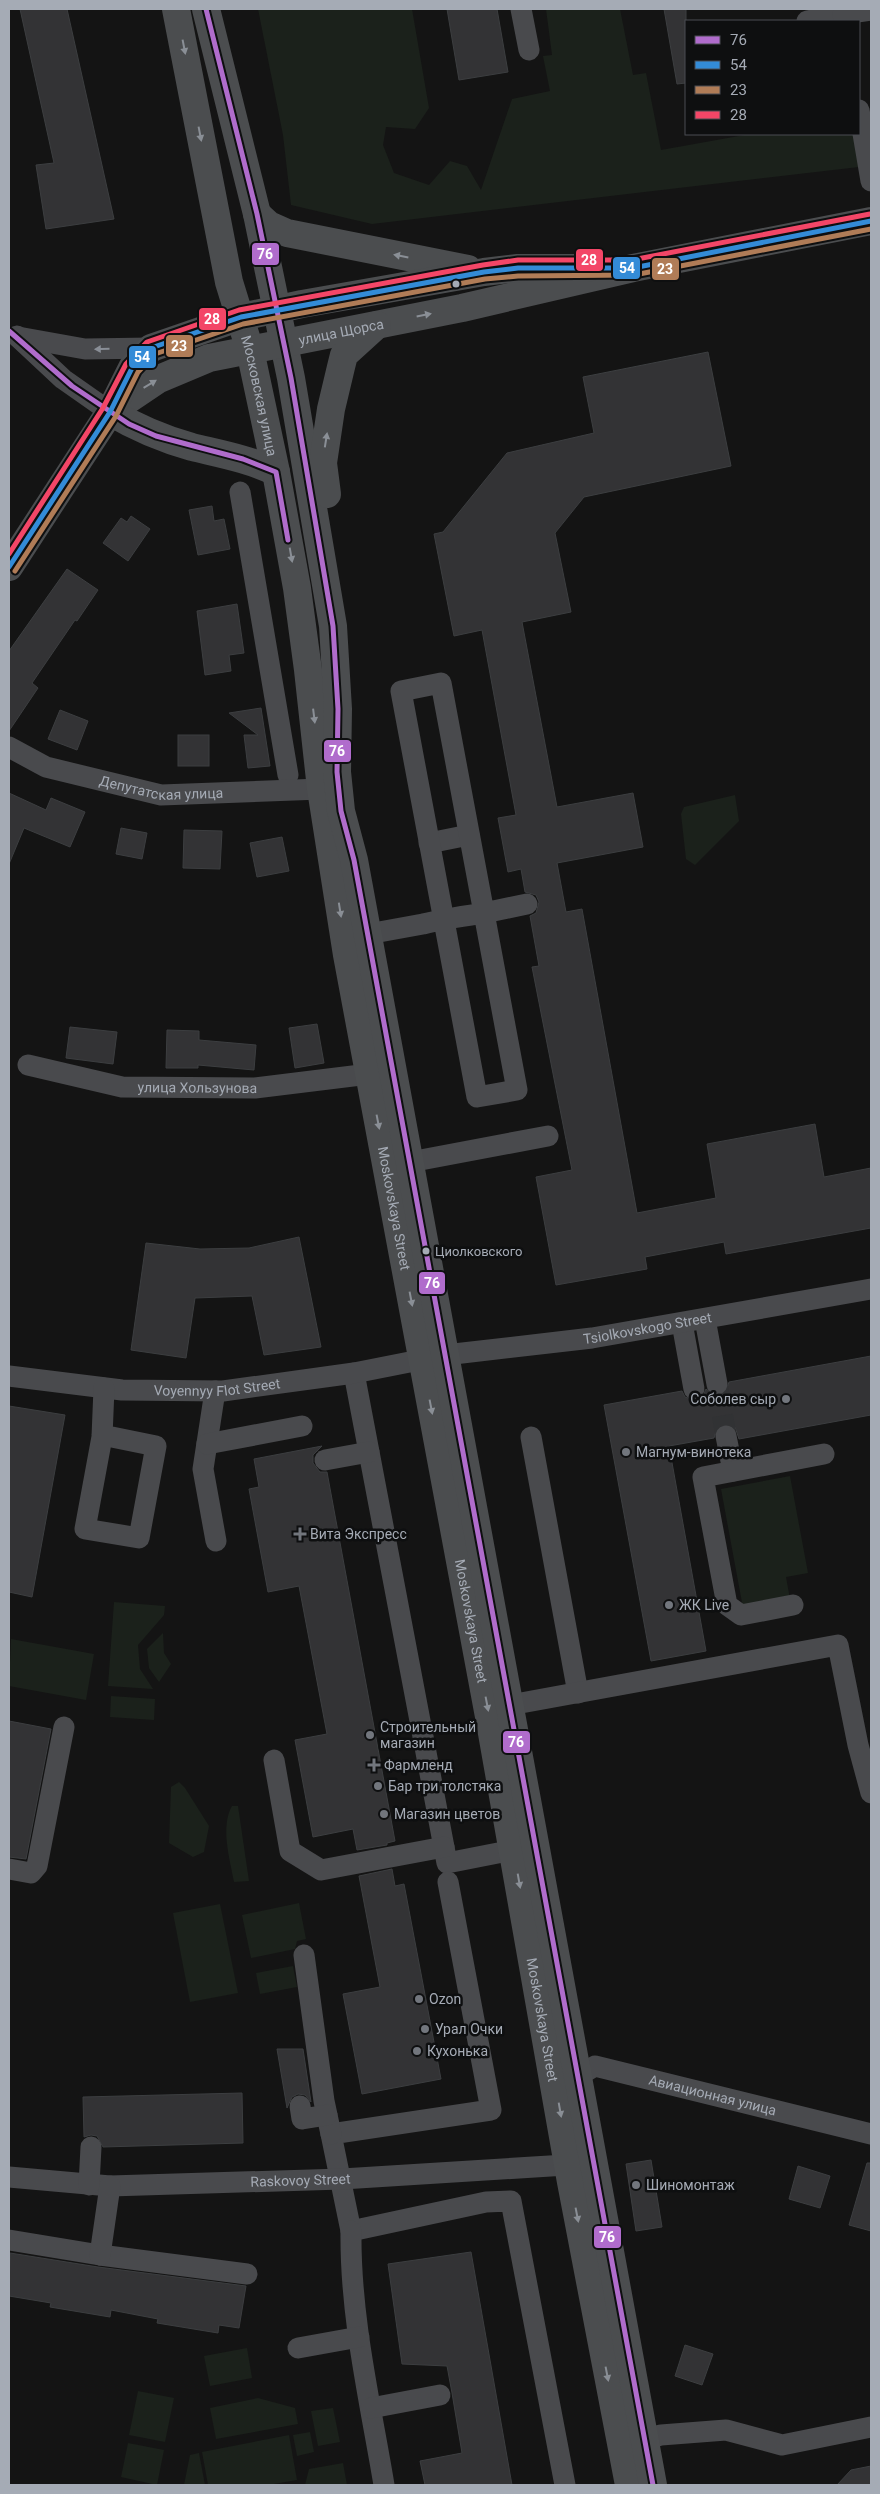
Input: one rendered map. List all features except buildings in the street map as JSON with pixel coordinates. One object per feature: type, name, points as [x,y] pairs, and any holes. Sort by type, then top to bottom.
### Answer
[{"type":"main road","name":"Московская улица","points":[[176,9],[229,282],[250,350],[276,472],[307,661],[321,789]]},
{"type":"main road","points":[[206,9],[257,214],[284,344],[333,626],[338,709],[337,772],[341,811],[354,860],[410,1162],[433,1357],[510,1705],[566,2078]]},
{"type":"main road","points":[[257,214],[269,225],[287,233],[484,272]]},
{"type":"main road","points":[[9,567],[110,412],[132,368],[151,348],[241,317],[484,272],[518,268],[633,268],[871,221]]},
{"type":"main road","name":"улица Щорса","points":[[110,412],[136,393],[183,368],[209,358],[528,293],[633,268]]},
{"type":"main road","points":[[333,626],[342,591],[323,463],[331,409],[344,354],[377,324]]},
{"type":"main road","points":[[110,412],[148,432],[194,447],[255,462],[276,472]]},
{"type":"main road","name":"Moskovskaya Street","points":[[321,789],[346,955],[369,1074],[433,1357],[513,1850],[566,2078],[582,2165],[629,2485]]},
{"type":"main road","points":[[582,2165],[653,2485]]},
{"type":"street","points":[[521,9],[530,50]]},
{"type":"street","points":[[813,20],[871,10]]},
{"type":"street","points":[[860,116],[871,181]]},
{"type":"street","points":[[13,334],[85,349],[151,348]]},
{"type":"street","points":[[13,334],[63,379],[110,412]]},
{"type":"street","points":[[240,492],[288,775]]},
{"type":"street","points":[[441,683],[469,835],[517,1090],[477,1097],[401,691],[441,683]]},
{"type":"street","name":"Депутатская улица","points":[[9,747],[46,767],[161,795],[321,789]]},
{"type":"street","points":[[429,843],[469,835]]},
{"type":"street","points":[[368,934],[527,904]]},
{"type":"street","name":"улица Хользунова","points":[[28,1065],[122,1087],[255,1088],[369,1074]]},
{"type":"street","points":[[410,1162],[548,1136]]},
{"type":"street","name":"Tsiolkovskogo Street","points":[[433,1357],[592,1338],[871,1289]]},
{"type":"street","points":[[705,1319],[717,1384]]},
{"type":"street","points":[[677,1324],[689,1390]]},
{"type":"street","name":"Voyennyy Flot Street","points":[[9,1376],[104,1388],[215,1391],[354,1373],[433,1357]]},
{"type":"street","points":[[354,1373],[447,1863],[513,1850]]},
{"type":"street","points":[[102,1435],[156,1446],[139,1538],[85,1529],[102,1435],[104,1388]]},
{"type":"street","points":[[215,1391],[203,1469],[216,1540]]},
{"type":"street","points":[[208,1444],[302,1426]]},
{"type":"street","points":[[726,1436],[733,1471]]},
{"type":"street","points":[[531,1437],[578,1693]]},
{"type":"street","points":[[325,1460],[369,1452]]},
{"type":"street","points":[[793,1606],[741,1615],[727,1605],[703,1477],[824,1454]]},
{"type":"street","points":[[510,1705],[838,1645],[865,1744],[871,1792]]},
{"type":"street","points":[[9,1869],[30,1873],[37,1866],[64,1727]]},
{"type":"street","points":[[274,1760],[290,1851],[321,1870],[395,1861],[444,1847]]},
{"type":"street","points":[[300,2106],[302,2119],[329,2124],[491,2110],[448,1882]]},
{"type":"street","points":[[304,1955],[329,2124],[342,2179],[351,2231],[351,2268],[359,2337],[384,2485]]},
{"type":"street","name":"Авиационная улица","points":[[566,2078],[595,2066],[871,2134]]},
{"type":"street","points":[[89,2185],[91,2147]]},
{"type":"street","name":"Raskovoy Street","points":[[9,2177],[110,2186],[342,2179],[582,2165]]},
{"type":"street","points":[[100,2255],[110,2186]]},
{"type":"street","points":[[351,2231],[486,2202],[511,2201],[564,2485]]},
{"type":"street","points":[[9,2240],[100,2255],[247,2274]]},
{"type":"street","points":[[298,2348],[359,2337]]},
{"type":"street","points":[[371,2408],[440,2395]]},
{"type":"street","points":[[644,2439],[661,2435],[726,2430],[782,2445],[871,2427]]},
{"type":"shaded area","points":[[258,9],[412,9],[429,108],[415,129],[386,127],[383,145],[394,173],[429,185],[450,161],[467,166],[481,190],[512,99],[550,91],[543,56],[552,55],[546,9],[620,9],[633,75],[646,73],[661,150],[744,135],[853,135],[859,167],[372,224],[291,205],[283,135]]},
{"type":"shaded area","points":[[735,795],[739,821],[695,865],[686,859],[681,814],[684,807]]},
{"type":"shaded area","points":[[790,1476],[808,1573],[786,1577],[790,1599],[743,1608],[721,1489]]},
{"type":"shaded area","points":[[114,1602],[165,1606],[164,1615],[138,1645],[140,1669],[153,1689],[108,1686]]},
{"type":"shaded area","points":[[163,1633],[164,1653],[171,1664],[159,1682],[149,1668],[147,1649]]},
{"type":"shaded area","points":[[11,1639],[94,1654],[86,1700],[9,1686]]},
{"type":"shaded area","points":[[111,1696],[155,1699],[154,1720],[110,1717]]},
{"type":"shaded area","points":[[179,1782],[185,1788],[209,1826],[204,1852],[193,1857],[169,1843],[171,1787]]},
{"type":"shaded area","points":[[232,1806],[238,1806],[249,1881],[234,1882],[226,1833],[228,1814]]},
{"type":"shaded area","points":[[299,1903],[306,1939],[297,1941],[295,1949],[251,1958],[242,1915]]},
{"type":"shaded area","points":[[220,1904],[238,1993],[190,2002],[173,1913]]},
{"type":"shaded area","points":[[293,1966],[297,1987],[260,1994],[256,1973]]},
{"type":"shaded area","points":[[247,2348],[252,2378],[210,2386],[204,2356]]},
{"type":"shaded area","points":[[138,2391],[174,2398],[165,2442],[129,2435]]},
{"type":"shaded area","points":[[258,2398],[295,2408],[298,2424],[216,2439],[210,2408]]},
{"type":"shaded area","points":[[333,2408],[340,2442],[318,2446],[311,2411]]},
{"type":"shaded area","points":[[310,2432],[314,2452],[297,2456],[293,2435]]},
{"type":"shaded area","points":[[289,2435],[297,2480],[268,2485],[208,2485],[202,2452]]},
{"type":"shaded area","points":[[128,2443],[164,2450],[157,2485],[121,2477]]},
{"type":"shaded area","points":[[199,2453],[205,2485],[184,2485],[190,2455]]},
{"type":"shaded area","points":[[343,2463],[347,2485],[305,2485],[309,2469]]},
{"type":"tunnel","points":[[717,1384],[726,1436]]},
{"type":"transit line","name":"76","points":[[206,9],[257,214],[291,378],[333,626],[338,709],[337,772],[341,811],[354,860],[653,2485]]},
{"type":"transit line","name":"28","points":[[9,554],[103,408],[126,364],[147,342],[239,310],[483,265],[518,260],[632,260],[870,214]]},
{"type":"transit line","name":"54","points":[[9,567],[110,412],[132,368],[151,348],[241,317],[484,272],[518,268],[633,268],[871,221]]},
{"type":"transit line","name":"23","points":[[15,571],[116,416],[138,372],[155,354],[243,324],[485,279],[518,276],[634,275],[871,229]]},
{"type":"transit line","name":"76","points":[[9,331],[72,386],[129,424],[156,436],[243,459],[276,472],[288,540]]},
{"type":"place","name":"Циолковского","points":[[426,1251]]},
{"type":"place","name":"Соболев сыр","points":[[786,1399]]},
{"type":"place","name":"Магнум-винотека","points":[[626,1452]]},
{"type":"place","name":"Вита Экспресс","points":[[300,1534]]},
{"type":"place","name":"ЖК Live","points":[[669,1605]]},
{"type":"place","name":"Строительный магазин","points":[[370,1735]]},
{"type":"place","name":"Фармленд","points":[[374,1765]]},
{"type":"place","name":"Бар три толстяка","points":[[378,1786]]},
{"type":"place","name":"Магазин цветов","points":[[384,1814]]},
{"type":"place","name":"Ozon","points":[[419,1999]]},
{"type":"place","name":"Урал Очки","points":[[425,2029]]},
{"type":"place","name":"Кухонька","points":[[417,2051]]},
{"type":"place","name":"Шиномонтаж","points":[[636,2185]]}]
